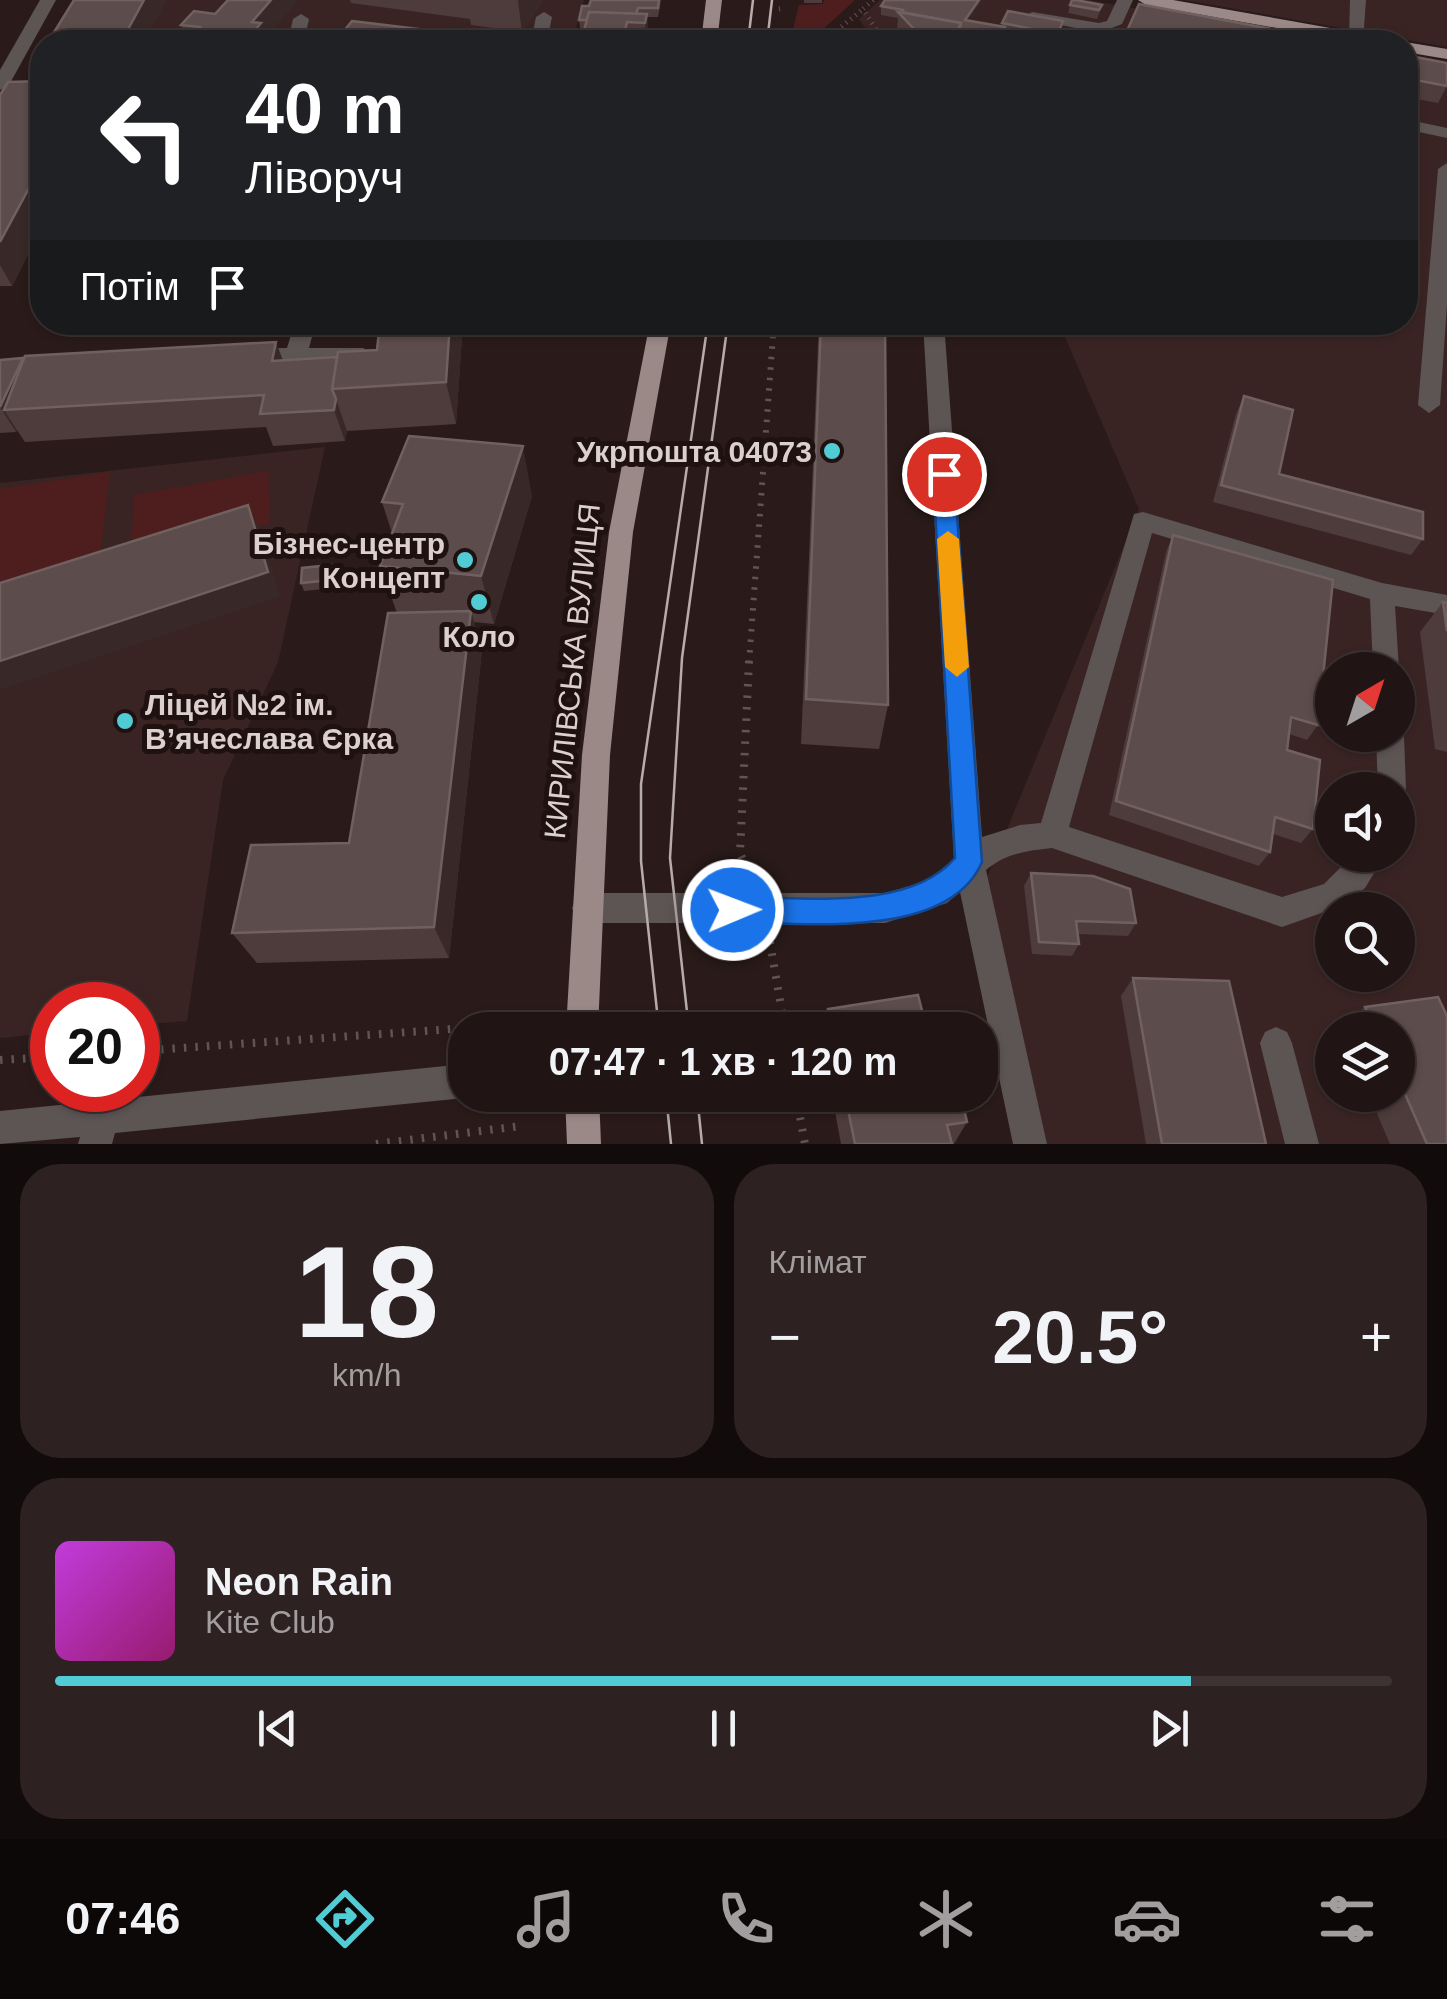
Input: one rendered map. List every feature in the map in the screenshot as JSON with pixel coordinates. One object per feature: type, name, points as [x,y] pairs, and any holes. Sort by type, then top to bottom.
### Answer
[{"type":"main road","points":[[710,30],[714,0]]},
{"type":"main road","points":[[1146,0],[1312,30]]},
{"type":"main road","points":[[1418,49],[1447,54]]},
{"type":"main road","name":"КИРИЛІВСЬКА ВУЛИЦЯ","points":[[583,1012],[596,754],[621,532],[659,335]]},
{"type":"main road","points":[[583,1112],[584,1144]]},
{"type":"street","points":[[34,30],[48,0]]},
{"type":"street","points":[[1095,30],[1114,24],[1125,0]]},
{"type":"street","points":[[1356,30],[1358,0]]},
{"type":"street","points":[[1020,14],[1099,28]]},
{"type":"street","points":[[541,30],[544,17]]},
{"type":"street","points":[[299,30],[302,19]]},
{"type":"street","points":[[3,96],[30,38]]},
{"type":"street","points":[[1418,127],[1447,133]]},
{"type":"street","points":[[1429,404],[1447,169]]},
{"type":"street","points":[[296,355],[302,335]]},
{"type":"street","points":[[935,335],[969,862],[1030,1144]]},
{"type":"street","points":[[222,356],[363,355]]},
{"type":"street","points":[[1052,835],[1143,521],[1382,594],[1447,605]]},
{"type":"street","points":[[1382,594],[1385,652]]},
{"type":"street","points":[[587,908],[884,908],[914,903],[950,885],[969,862],[990,848],[1020,838],[1052,835],[1282,912],[1333,895],[1358,872]]},
{"type":"street","points":[[1276,1043],[1302,1144]]},
{"type":"street","points":[[0,1128],[99,1130],[448,1083]]},
{"type":"path","points":[[838,30],[872,0]]},
{"type":"path","points":[[864,9],[877,30]]},
{"type":"path","points":[[773,335],[741,767],[740,852],[764,909],[782,1012]]},
{"type":"path","points":[[160,1049],[448,1029]]},
{"type":"path","points":[[0,1060],[30,1058]]},
{"type":"path","points":[[799,1112],[805,1144]]},
{"type":"path","points":[[376,1144],[521,1126]]},
{"type":"shaded area","points":[[74,0],[584,0],[575,30],[57,30]]},
{"type":"shaded area","points":[[824,0],[855,0],[822,30],[793,30],[799,5],[823,4]]},
{"type":"shaded area","points":[[880,0],[1089,0],[1253,30],[867,30],[859,19]]},
{"type":"shaded area","points":[[1185,0],[1447,0],[1447,47],[1418,42],[1418,30],[1352,30]]},
{"type":"shaded area","points":[[1418,61],[1447,66],[1447,1144],[1047,1144],[986,880],[1139,509],[1064,335],[1418,335]]},
{"type":"shaded area","name":"Ліцей №2 ім. В’ячеслава Єрка","points":[[325,447],[278,662],[223,780],[187,1021],[160,1023],[160,982],[30,982],[30,1035],[0,1038],[0,483]]},
{"type":"shaded area","points":[[268,471],[270,524],[131,549],[134,495]]},
{"type":"shaded area","points":[[110,472],[99,567],[0,584],[0,489]]},
{"type":"building","points":[[74,0],[144,0],[128,30],[55,30]]},
{"type":"building","points":[[228,0],[271,0],[252,22],[261,23],[256,29],[261,30],[197,30],[200,27],[181,25],[194,11],[215,14]]},
{"type":"building","points":[[591,0],[659,0],[658,8],[638,8],[636,14],[589,12],[587,20],[579,20],[582,6],[589,6]]},
{"type":"building","points":[[885,0],[979,0],[965,20],[1005,27],[960,30],[961,23],[881,6]]},
{"type":"building","points":[[1072,0],[1102,5],[1099,10],[1070,5]]},
{"type":"building","points":[[1139,4],[1277,30],[1127,30]]},
{"type":"building","points":[[1008,11],[1063,21],[1060,30],[1002,23]]},
{"type":"building","points":[[589,12],[647,14],[645,23],[627,22],[625,30],[584,30]]},
{"type":"building","points":[[898,12],[961,23],[958,30],[913,28]]},
{"type":"building","points":[[352,21],[427,30],[345,30]]},
{"type":"building","points":[[1418,57],[1447,63],[1447,86],[1418,80]]},
{"type":"building","points":[[30,81],[30,186],[0,242],[0,95],[8,82]]},
{"type":"building","points":[[379,335],[449,335],[446,382],[332,389],[338,352],[377,350]]},
{"type":"building","points":[[820,335],[885,335],[888,705],[806,699]]},
{"type":"building","points":[[276,342],[272,361],[337,357],[332,389],[336,399],[334,410],[260,414],[264,395],[4,410],[25,356]]},
{"type":"building","points":[[23,358],[0,407],[0,360]]},
{"type":"building","points":[[1244,396],[1293,410],[1279,474],[1423,512],[1423,539],[1221,485]]},
{"type":"building","points":[[409,436],[523,446],[481,576],[380,566],[403,504],[382,502]]},
{"type":"building","points":[[248,505],[268,572],[0,661],[0,583]]},
{"type":"building","points":[[1173,535],[1333,580],[1326,652],[1315,652],[1315,724],[1291,717],[1287,750],[1320,760],[1319,772],[1315,772],[1313,829],[1275,817],[1270,852],[1116,801]]},
{"type":"building","points":[[331,565],[330,580],[301,583],[302,568]]},
{"type":"building","points":[[471,611],[434,927],[232,933],[251,845],[349,843],[388,613]]},
{"type":"building","points":[[1031,873],[1093,876],[1130,889],[1136,923],[1076,921],[1079,944],[1039,942]]},
{"type":"building","points":[[1133,978],[1229,981],[1266,1144],[1162,1144]]},
{"type":"building","points":[[918,995],[922,1012],[829,1012],[828,1009]]},
{"type":"building","points":[[1438,997],[1447,1016],[1447,1144],[1427,1144],[1413,1112],[1415,1012],[1367,1012],[1365,1007]]},
{"type":"building","points":[[848,1112],[965,1112],[967,1122],[947,1125],[952,1144],[855,1144]]},
{"type":"tram line","points":[[749,30],[753,0]]},
{"type":"tram line","points":[[768,30],[772,0]]},
{"type":"tram line","points":[[657,1012],[641,861],[641,784],[706,335]]},
{"type":"tram line","points":[[687,1012],[670,858],[682,658],[726,335]]},
{"type":"tram line","points":[[668,1112],[671,1144]]},
{"type":"tram line","points":[[699,1112],[702,1144]]},
{"type":"slow traffic","points":[[948,539],[957,667]]},
{"type":"place","name":"Укрпошта 04073","points":[[832,451]]},
{"type":"place","name":"Бізнес-центр Концепт","points":[[465,560]]},
{"type":"place","name":"Коло","points":[[479,602]]},
{"type":"place","name":"Ліцей №2 ім. В’ячеслава Єрка","points":[[125,721]]},
{"type":"route","points":[[733,910],[884,908],[914,903],[950,885],[969,862],[944,474]]}]
